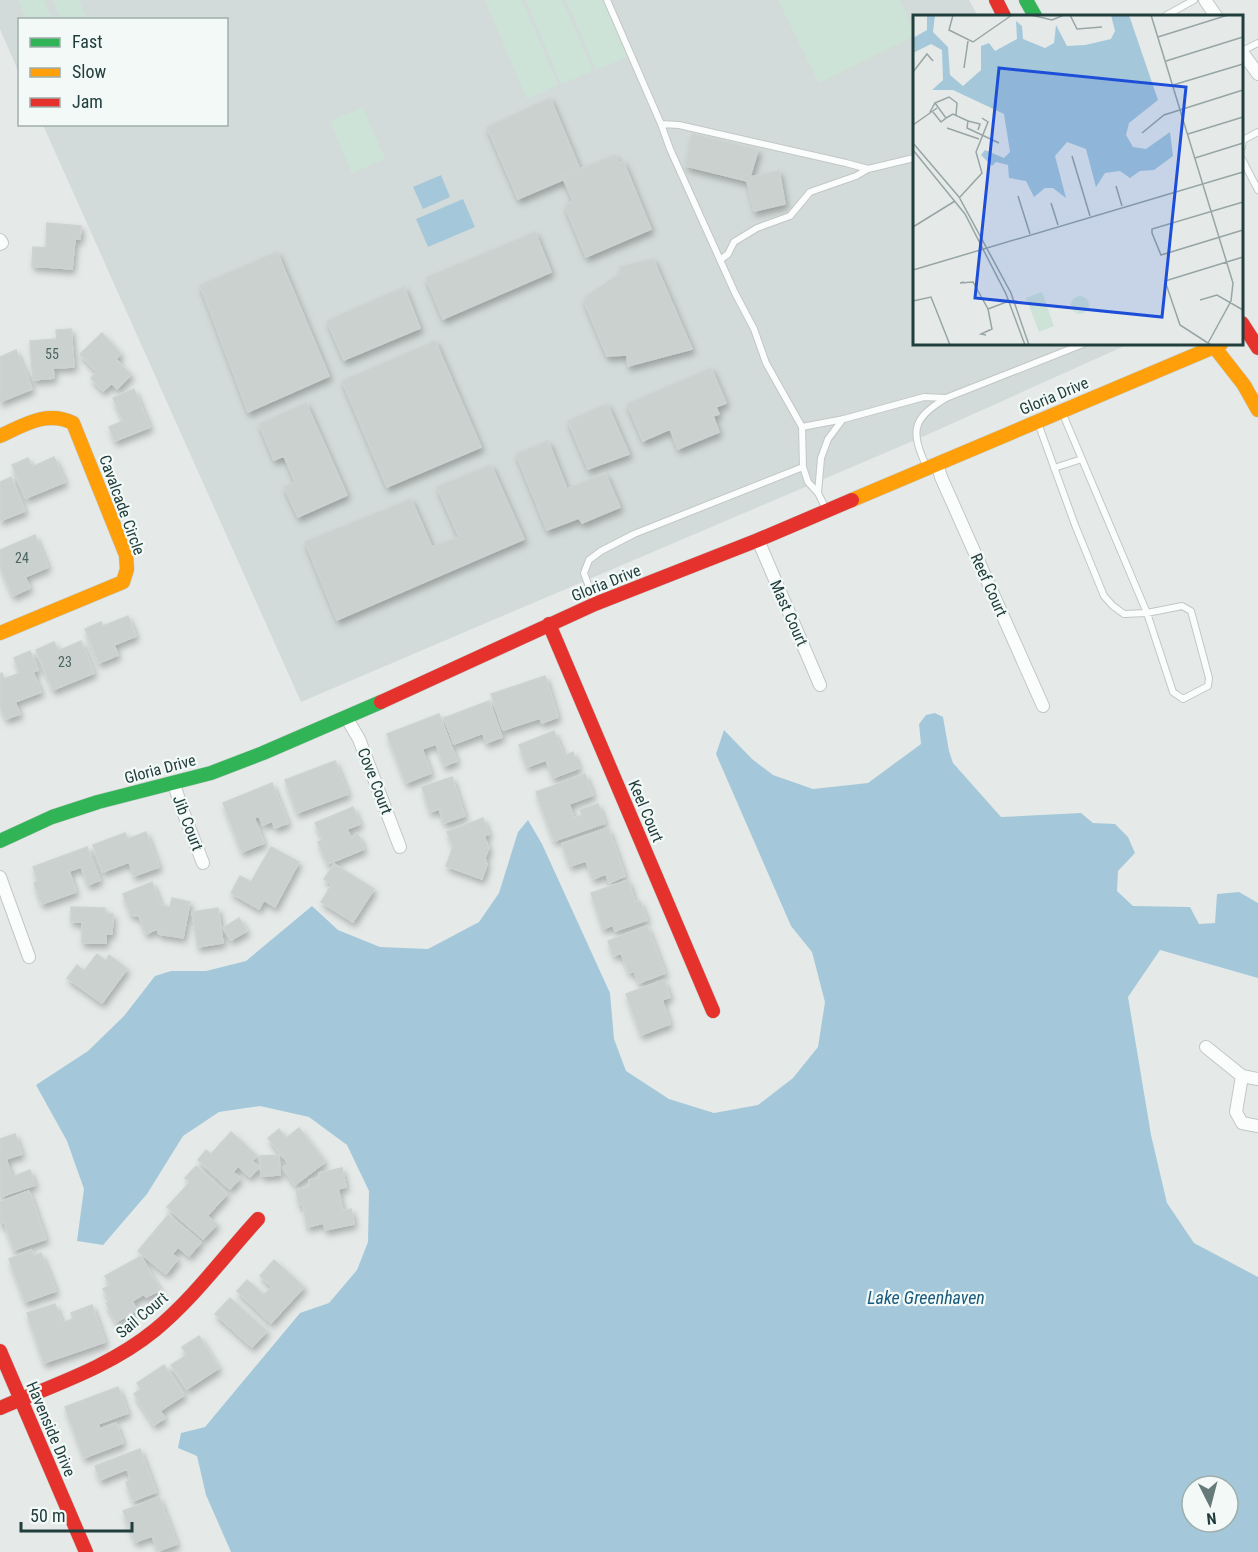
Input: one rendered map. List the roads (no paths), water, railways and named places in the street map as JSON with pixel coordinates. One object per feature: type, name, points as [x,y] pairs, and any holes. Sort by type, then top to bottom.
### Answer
[{"type":"street","points":[[996,0],[1004,15]]},
{"type":"street","points":[[1205,0],[1215,15]]},
{"type":"street","points":[[1029,1],[1035,15]]},
{"type":"street","points":[[1243,53],[1258,74]]},
{"type":"street","points":[[1247,330],[1258,348]]},
{"type":"street","name":"Gloria Drive","points":[[0,842],[52,817],[211,773],[346,717],[595,604],[758,540],[1214,345]]},
{"type":"street","points":[[1217,345],[1258,410]]},
{"type":"street","name":"Cavalcade Circle","points":[[0,436],[48,416],[64,417],[73,423],[126,555],[127,569],[123,582],[0,633]]},
{"type":"street","name":"Reef Court","points":[[932,466],[941,477],[1043,706]]},
{"type":"street","name":"Mast Court","points":[[758,540],[820,685]]},
{"type":"street","name":"Keel Court","points":[[549,624],[713,1011]]},
{"type":"street","name":"Cove Court","points":[[346,717],[359,739],[399,847]]},
{"type":"street","name":"Jib Court","points":[[174,784],[203,862]]},
{"type":"street","points":[[0,877],[29,957]]},
{"type":"street","points":[[1206,1047],[1242,1077],[1258,1079]]},
{"type":"street","points":[[1242,1077],[1236,1112],[1242,1123],[1258,1126]]},
{"type":"street","name":"Sail Court","points":[[0,1408],[99,1365],[127,1350],[153,1331],[174,1313],[258,1219]]},
{"type":"street","name":"Havenside Drive","points":[[0,1351],[86,1552]]},
{"type":"lane","points":[[607,0],[670,149],[753,329],[766,363],[802,427],[803,467],[808,482],[818,493],[826,510]]},
{"type":"lane","points":[[1167,15],[1194,0]]},
{"type":"lane","points":[[1243,52],[1258,44]]},
{"type":"lane","points":[[661,124],[680,125],[868,169]]},
{"type":"lane","points":[[1243,140],[1258,132]]},
{"type":"lane","points":[[720,260],[728,254],[734,242],[757,228],[790,216],[810,192],[856,176],[868,169],[913,158]]},
{"type":"lane","points":[[1243,161],[1258,190]]},
{"type":"lane","points":[[932,466],[916,445],[916,428],[928,409],[946,398],[1081,345]]},
{"type":"lane","points":[[802,427],[844,419],[924,397],[946,398]]},
{"type":"lane","points":[[1038,421],[1075,525],[1104,596],[1124,614],[1147,613],[1182,606],[1191,610],[1209,678],[1208,686],[1183,699],[1173,692],[1147,613],[1062,411]]},
{"type":"lane","points":[[818,493],[820,458],[828,439],[844,419]]},
{"type":"lane","points":[[1054,468],[1082,459]]},
{"type":"lane","points":[[595,604],[584,573],[589,560],[601,551],[634,534],[803,467]]},
{"type":"water","points":[[441,175],[450,197],[423,209],[413,187]]},
{"type":"water","points":[[463,199],[475,227],[428,247],[416,219]]},
{"type":"water","name":"Lake Greenhaven","points":[[935,713],[943,717],[953,763],[1001,817],[1081,813],[1093,823],[1115,824],[1128,837],[1135,853],[1118,871],[1117,891],[1133,906],[1190,907],[1199,924],[1215,923],[1217,894],[1239,892],[1258,903],[1258,978],[1160,950],[1128,997],[1151,1135],[1167,1203],[1194,1243],[1258,1277],[1258,1552],[231,1552],[206,1495],[197,1456],[178,1448],[181,1433],[205,1427],[300,1313],[329,1303],[357,1270],[368,1242],[369,1191],[347,1145],[309,1117],[260,1106],[219,1112],[183,1136],[147,1194],[103,1245],[77,1241],[84,1189],[67,1141],[36,1085],[88,1051],[124,1016],[155,976],[171,971],[206,971],[246,961],[312,906],[338,930],[380,947],[428,949],[479,922],[499,893],[518,832],[528,820],[542,844],[610,993],[614,1039],[626,1071],[669,1099],[714,1113],[758,1105],[793,1078],[818,1047],[825,1002],[812,952],[791,926],[716,754],[724,730],[752,759],[773,775],[813,789],[868,783],[921,744],[919,724],[926,715]]}]
